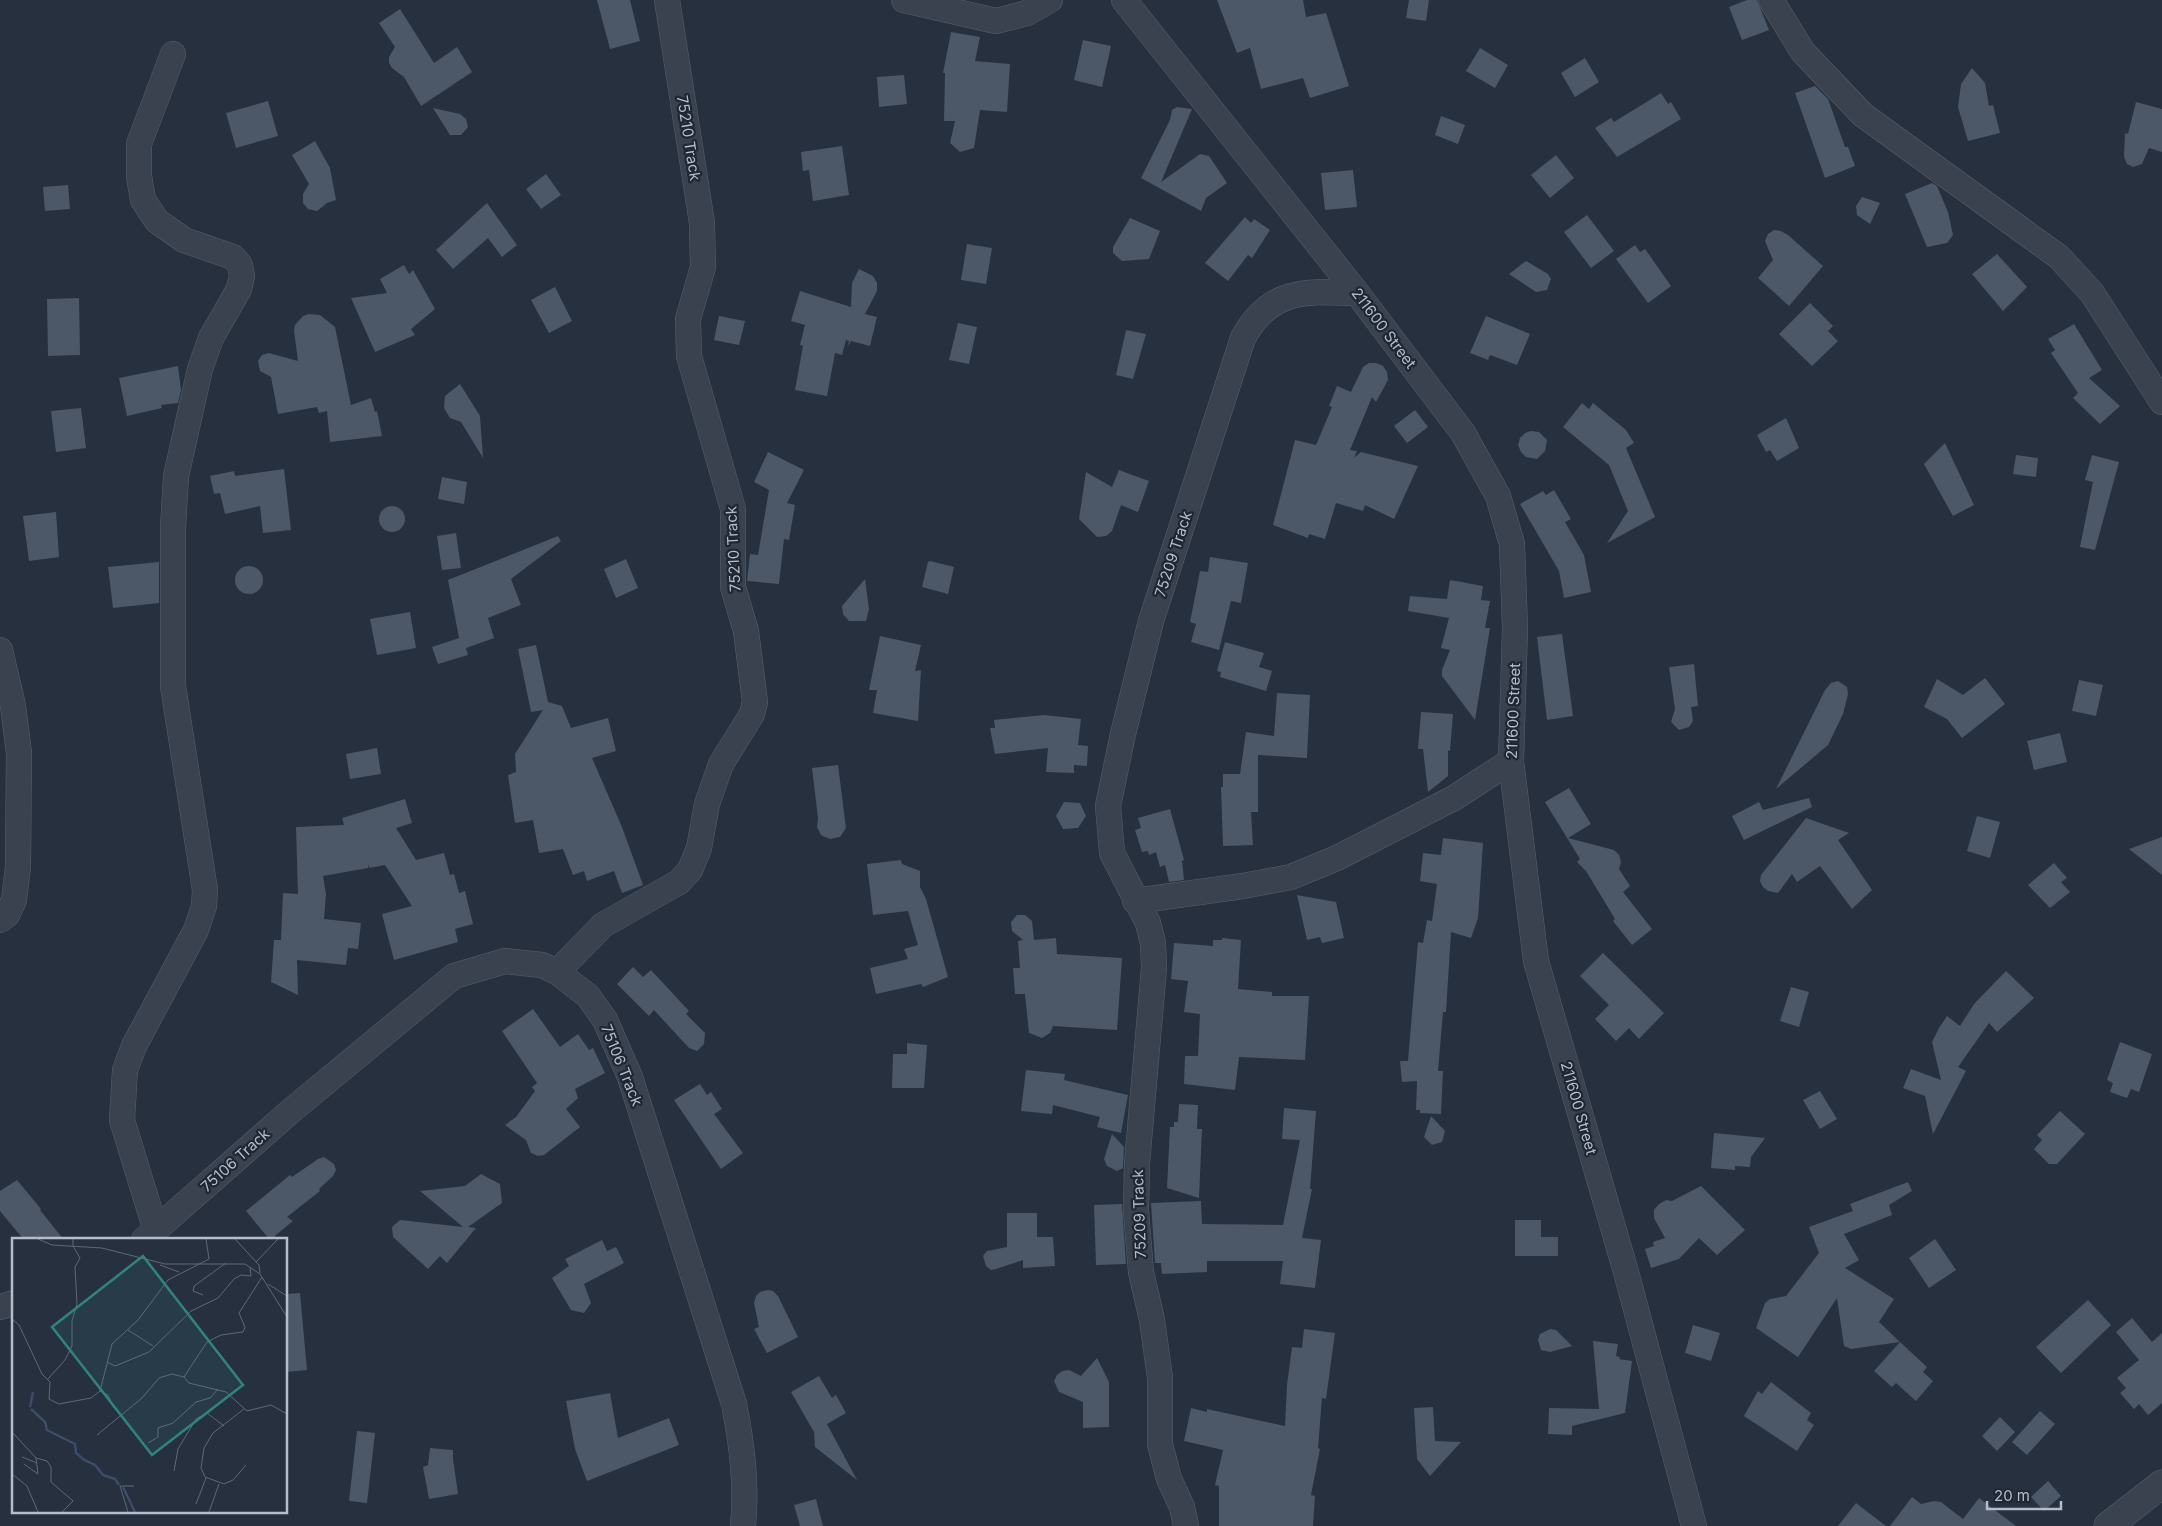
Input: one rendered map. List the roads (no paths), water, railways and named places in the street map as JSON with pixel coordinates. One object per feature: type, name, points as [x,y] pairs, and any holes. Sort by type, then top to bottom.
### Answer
[{"type":"street","points":[[904,0],[996,21],[1027,13],[1050,0]]},
{"type":"street","name":"211600 Street","points":[[1124,0],[1357,293],[1463,434],[1498,496],[1512,544],[1515,628],[1511,762],[1536,961],[1626,1272],[1694,1526]]},
{"type":"street","points":[[1770,0],[1803,52],[1863,115],[2059,257],[2092,293],[2162,402]]},
{"type":"street","name":"75210 Track","points":[[557,972],[603,925],[679,882],[690,870],[699,848],[707,804],[721,764],[752,714],[755,702],[746,631],[733,588],[735,540],[731,499],[689,356],[688,319],[703,267],[702,223],[684,99],[668,11]]},
{"type":"street","points":[[150,1235],[122,1120],[125,1070],[134,1046],[196,930],[204,906],[205,890],[173,686],[173,528],[176,476],[200,370],[211,338],[239,289],[242,276],[240,265],[233,257],[184,240],[157,221],[143,200],[139,176],[140,144],[173,54]]},
{"type":"street","name":"75209 Track","points":[[1186,1526],[1182,1507],[1169,1479],[1160,1444],[1160,1378],[1140,1263],[1136,1210],[1137,1163],[1154,968],[1153,943],[1148,924],[1112,853],[1109,828],[1110,798],[1122,734],[1151,621],[1243,338],[1251,322],[1274,301],[1289,296],[1329,292],[1357,293]]},
{"type":"street","points":[[0,650],[13,706],[19,762],[18,868],[14,900],[6,915],[0,920]]},
{"type":"street","points":[[1135,901],[1243,886],[1291,877],[1337,858],[1454,798],[1511,762]]},
{"type":"street","name":"75106 Track","points":[[150,1235],[292,1110],[454,976],[505,961],[542,965],[557,972],[588,996],[605,1020],[630,1077],[734,1404],[742,1446],[745,1498],[743,1526]]},
{"type":"street","points":[[2108,1526],[2162,1484]]}]
